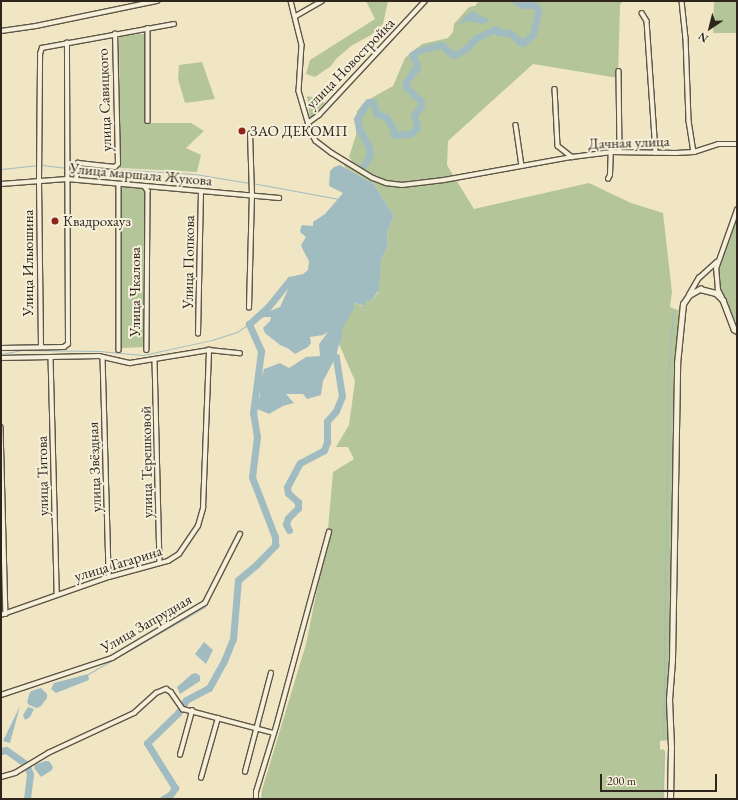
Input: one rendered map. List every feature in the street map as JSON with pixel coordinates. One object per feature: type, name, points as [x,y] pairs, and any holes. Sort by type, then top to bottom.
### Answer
[{"type":"street","points":[[1,31],[36,26],[157,1]]},
{"type":"street","name":"Дачная улица","points":[[291,1],[296,16],[302,45],[299,91],[308,123],[316,141],[373,178],[386,183],[402,185],[611,152],[694,152],[718,144],[737,144]]},
{"type":"street","points":[[296,16],[322,1]]},
{"type":"street","name":"улица Новостройка","points":[[308,123],[319,115],[426,1]]},
{"type":"street","points":[[682,1],[686,38],[689,121],[694,152]]},
{"type":"street","points":[[642,13],[647,21],[656,153]]},
{"type":"street","points":[[1,348],[40,346],[64,347],[68,344],[66,43],[174,24]]},
{"type":"street","points":[[148,28],[148,121]]},
{"type":"street","name":"улица Савицкого","points":[[76,180],[78,163],[117,165],[115,34]]},
{"type":"street","name":"Улица Ильюшина","points":[[40,346],[40,54],[42,48],[66,43]]},
{"type":"street","points":[[619,71],[620,152]]},
{"type":"street","points":[[555,89],[558,146],[572,157]]},
{"type":"street","points":[[516,125],[522,166]]},
{"type":"street","points":[[250,134],[252,196],[250,308]]},
{"type":"street","points":[[608,179],[610,175],[611,152]]},
{"type":"street","name":"Улица маршала Жукова","points":[[1,184],[68,179],[119,185],[279,198]]},
{"type":"street","points":[[119,185],[119,350]]},
{"type":"street","name":"Улица Чкалова","points":[[145,187],[148,191],[147,350]]},
{"type":"street","name":"Улица Попкова","points":[[198,334],[201,192]]},
{"type":"street","points":[[737,210],[718,261],[716,279],[718,290],[734,329],[737,331]]},
{"type":"street","points":[[670,799],[671,747],[669,700],[672,652],[677,364],[683,304],[699,278],[718,261]]},
{"type":"street","points":[[689,295],[700,289],[716,293],[723,300]]},
{"type":"street","points":[[1,358],[103,357],[130,363],[209,350],[240,354]]},
{"type":"street","name":"улица Гагарина","points":[[1,615],[57,594],[109,577],[168,561],[179,554],[198,526],[202,513],[209,350]]},
{"type":"street","name":"улица Титова","points":[[51,357],[57,594]]},
{"type":"street","name":"улица Звёздная","points":[[103,357],[109,577]]},
{"type":"street","name":"улица Терешковой","points":[[155,360],[160,563]]},
{"type":"street","points":[[1,427],[6,614]]},
{"type":"street","points":[[256,799],[256,792],[274,733],[329,532]]},
{"type":"street","name":"Улица Запрудная","points":[[1,695],[112,658],[204,603],[240,534]]},
{"type":"street","points":[[245,772],[271,673]]},
{"type":"street","points":[[1,777],[25,768],[30,763],[61,747],[134,713],[156,692],[166,689],[183,709],[274,733]]},
{"type":"street","points":[[180,755],[192,711]]},
{"type":"street","points":[[201,778],[218,718]]},
{"type":"green space","points":[[366,1],[388,1],[383,24],[371,35],[351,46],[336,59],[331,66],[315,77],[306,74],[310,60],[375,19]]},
{"type":"green space","points":[[479,1],[623,1],[620,5],[618,78],[533,64],[448,141],[447,165],[474,209],[589,183],[631,203],[663,213],[672,292],[670,307],[680,311],[674,366],[671,647],[668,681],[668,740],[660,741],[660,750],[663,749],[665,752],[664,799],[261,799],[262,790],[306,644],[327,540],[333,472],[354,459],[348,447],[336,447],[349,425],[355,381],[339,344],[342,338],[342,329],[355,303],[363,306],[366,302],[373,299],[378,293],[381,260],[388,246],[387,233],[394,216],[374,184],[346,168],[340,160],[376,181],[374,175],[355,165],[349,157],[356,135],[357,111],[366,101],[393,86],[405,58],[422,44],[448,38],[453,32],[454,24],[469,7],[475,6]]},
{"type":"green space","points":[[714,1],[737,1],[737,33],[713,33]]},
{"type":"green space","points":[[146,34],[146,123],[191,123],[204,131],[186,148],[201,155],[197,172],[120,168],[119,35]]},
{"type":"green space","points":[[202,62],[215,99],[185,103],[178,79],[179,65]]},
{"type":"green space","points":[[307,96],[317,98],[325,103],[310,118]]},
{"type":"green space","points":[[123,186],[143,188],[147,194],[144,347],[122,348],[121,188]]},
{"type":"green space","points":[[737,218],[737,324],[719,288],[718,273]]},
{"type":"water","points":[[474,11],[491,21],[481,24],[469,21],[459,24],[466,15]]},
{"type":"water","points":[[340,165],[374,184],[394,216],[387,233],[388,246],[381,260],[379,290],[373,299],[366,302],[365,306],[355,303],[354,309],[342,329],[342,338],[336,357],[323,381],[321,395],[307,399],[303,394],[286,394],[294,403],[283,406],[269,414],[255,408],[260,396],[260,383],[264,369],[280,363],[289,368],[306,357],[320,356],[319,344],[328,332],[323,335],[310,337],[311,343],[308,347],[295,354],[289,349],[280,345],[265,333],[263,328],[270,321],[271,317],[264,317],[249,324],[262,314],[280,307],[290,285],[308,270],[309,261],[301,245],[306,237],[300,232],[301,227],[302,225],[313,226],[313,222],[325,214],[343,193],[329,186],[330,171],[334,167]]},
{"type":"water","points":[[204,642],[213,650],[206,664],[195,654]]},
{"type":"water","points":[[196,673],[200,676],[200,681],[180,694],[177,687],[192,674]]},
{"type":"water","points":[[88,674],[89,680],[56,693],[51,689],[54,683]]},
{"type":"water","points":[[41,688],[47,694],[47,698],[41,706],[37,708],[29,705],[27,702],[31,691]]},
{"type":"water","points":[[20,706],[10,743],[3,741]]},
{"type":"water","points":[[28,707],[34,709],[30,717],[25,720],[23,715]]},
{"type":"water","points":[[49,761],[53,767],[52,770],[41,777],[34,768],[35,765]]},
{"type":"waterway","points":[[363,166],[368,159],[370,152],[368,145],[359,129],[357,119],[368,102],[373,102],[377,114],[386,117],[393,128],[394,135],[409,134],[413,132],[417,127],[414,115],[421,106],[421,101],[406,87],[406,82],[417,67],[412,55],[418,51],[439,45],[443,46],[450,53],[455,55],[465,49],[476,38],[495,29],[499,32],[510,33],[523,43],[533,35],[538,11],[536,6],[522,5],[516,1]]},
{"type":"waterway","points":[[1,169],[37,165]]},
{"type":"waterway","points":[[42,165],[65,168]]},
{"type":"waterway","points":[[79,167],[195,174],[249,183]]},
{"type":"waterway","points":[[252,183],[338,199]]},
{"type":"waterway","points":[[163,799],[170,795],[175,788],[147,743],[178,713],[186,700],[209,688],[224,661],[233,639],[238,580],[256,565],[275,545],[275,537],[252,477],[257,437],[253,413],[261,351],[249,324],[268,307],[290,280],[307,276]]},
{"type":"waterway","points":[[663,739],[668,373],[673,311]]},
{"type":"waterway","points":[[1,354],[21,350],[99,351],[143,355],[212,340],[237,332],[249,324]]},
{"type":"waterway","points":[[289,530],[286,524],[288,518],[298,508],[298,502],[288,493],[287,487],[300,463],[324,450],[327,442],[327,421],[336,411],[342,396],[336,357],[328,355]]},
{"type":"waterway","points":[[88,674],[205,607]]},
{"type":"waterway","points":[[1,751],[6,750],[26,764],[30,774],[27,799]]},
{"type":"waterway","points":[[662,799],[664,751]]},
{"type":"place","name":"ЗАО ДЕКОМП","points":[[242,131]]},
{"type":"place","name":"Квадрохауз","points":[[55,221]]}]
